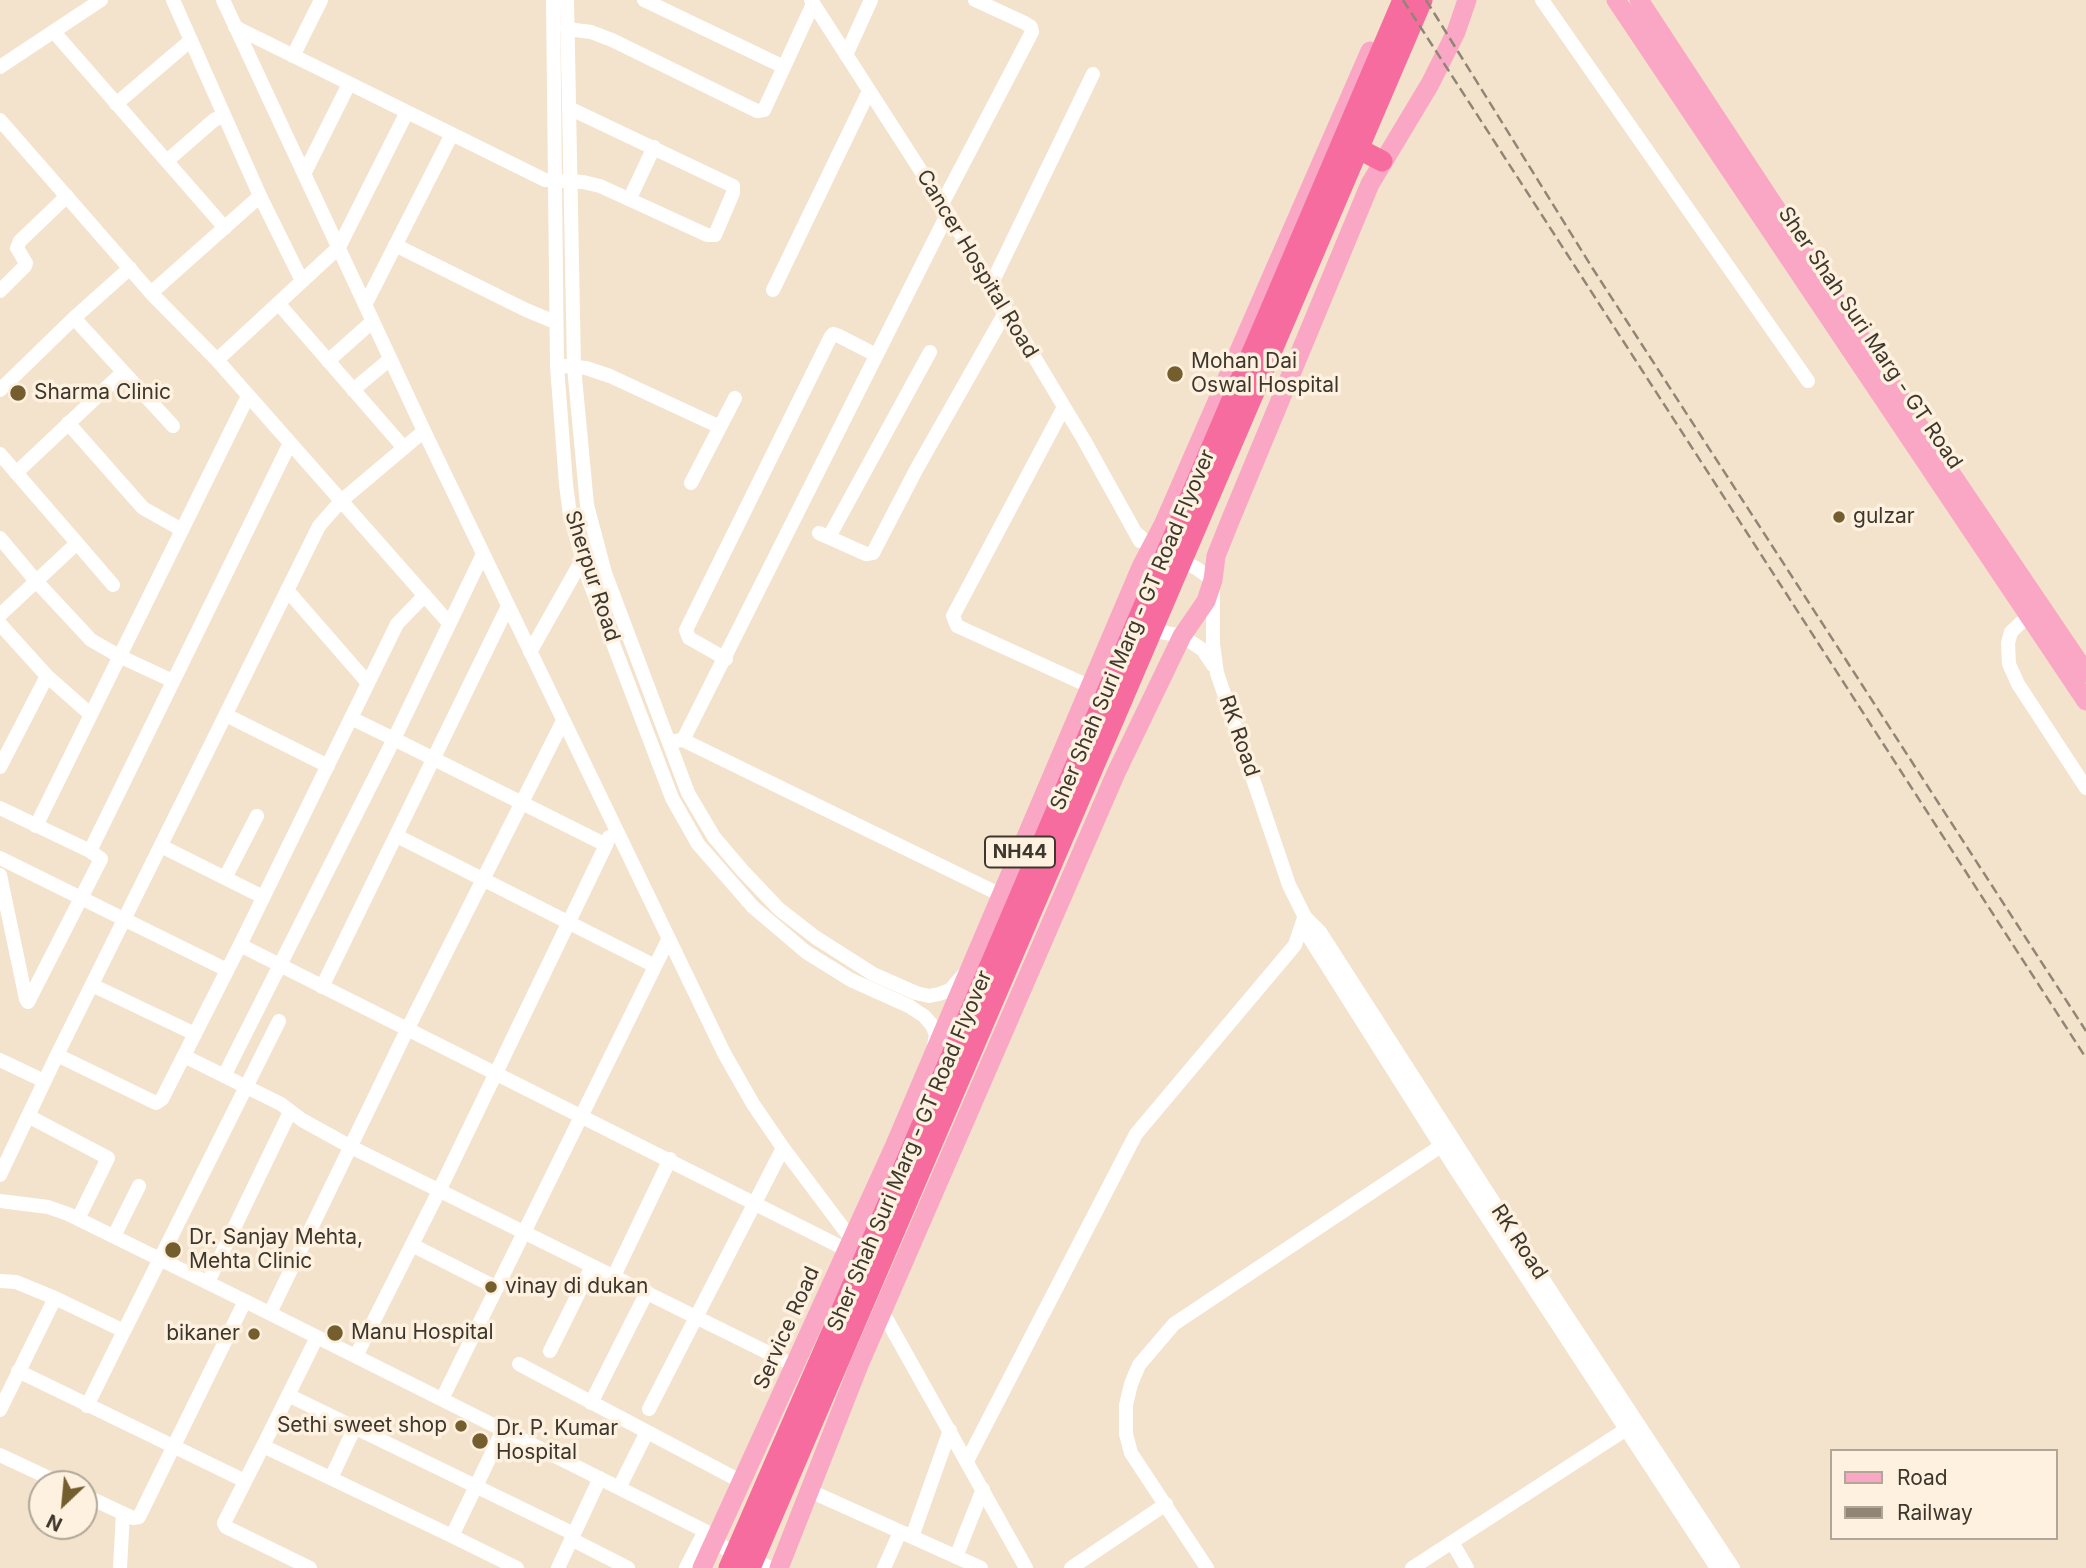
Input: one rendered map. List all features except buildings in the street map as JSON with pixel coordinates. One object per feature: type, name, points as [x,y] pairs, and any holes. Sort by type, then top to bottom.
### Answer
[{"type":"highway","name":"Sher Shah Suri Marg - GT Road Flyover","points":[[736,1568],[755,1532],[1124,652],[1183,536],[1359,149],[1403,0]]},
{"type":"highway","name":"Sher Shah Suri Marg - GT Road Flyover","points":[[1183,536],[1333,149],[1398,18],[1422,0]]},
{"type":"highway","points":[[1359,149],[1387,152]]},
{"type":"main road","points":[[1213,580],[1216,556],[1355,218],[1387,152],[1418,107],[1438,70],[1467,0]]},
{"type":"main road","name":"Sher Shah Suri Marg - GT Road","points":[[1616,0],[2086,701]]},
{"type":"main road","name":"Sher Shah Suri Marg - GT Road","points":[[1639,0],[1905,406],[2086,673]]},
{"type":"main road","points":[[1152,547],[1333,149],[1340,118],[1398,18]]},
{"type":"main road","name":"NH44","points":[[933,1052],[1091,687],[1124,652],[1128,597],[1152,547]]},
{"type":"main road","name":"NH44","points":[[882,1311],[1116,773],[1182,636],[1199,614],[1213,580]]},
{"type":"main road","points":[[1124,652],[1128,638],[1146,643],[1159,658],[1161,678]]},
{"type":"main road","name":"Service Road","points":[[702,1568],[710,1536],[742,1482],[850,1245],[933,1052]]},
{"type":"main road","points":[[779,1568],[882,1311]]},
{"type":"street","points":[[0,67],[101,0]]},
{"type":"street","points":[[173,0],[223,116],[302,281]]},
{"type":"street","points":[[223,0],[424,431],[724,1053],[753,1104],[850,1245]]},
{"type":"street","points":[[293,56],[321,0]]},
{"type":"street","name":"Sherpur Road","points":[[553,0],[556,366],[570,515],[588,579],[672,798],[688,830],[724,876],[779,931],[806,953],[851,980],[909,1006],[924,1016],[936,1035],[933,1052]]},
{"type":"street","name":"Sherpur Road","points":[[567,0],[574,367],[586,495],[605,573],[676,741],[688,793],[714,837],[742,870],[796,924],[873,974],[929,996],[950,990],[968,969]]},
{"type":"street","points":[[644,0],[784,67]]},
{"type":"street","points":[[846,55],[871,0]]},
{"type":"street","points":[[653,748],[676,741],[726,659],[1032,32],[1031,27],[1025,23],[975,0]]},
{"type":"street","points":[[1542,0],[1808,381]]},
{"type":"street","points":[[568,29],[591,32],[612,40],[761,112],[767,107],[812,2]]},
{"type":"street","name":"Cancer Hospital Road","points":[[812,2],[945,208],[1136,533]]},
{"type":"street","points":[[235,27],[545,180],[600,186],[707,235],[712,236],[718,231],[733,193],[733,186],[571,109]]},
{"type":"street","points":[[54,32],[225,228]]},
{"type":"street","points":[[116,104],[191,40]]},
{"type":"street","points":[[990,285],[1093,75]]},
{"type":"street","points":[[304,174],[349,84]]},
{"type":"street","points":[[773,290],[869,91]]},
{"type":"street","points":[[217,360],[339,247],[407,112]]},
{"type":"street","points":[[168,160],[214,120],[223,116]]},
{"type":"street","points":[[0,120],[151,293],[217,360],[449,623]]},
{"type":"street","points":[[365,305],[452,134]]},
{"type":"street","points":[[630,198],[654,147]]},
{"type":"street","points":[[0,291],[25,266],[26,263],[17,248],[20,241],[67,196]]},
{"type":"street","points":[[151,293],[260,196]]},
{"type":"street","points":[[396,245],[526,310],[555,314],[573,306]]},
{"type":"street","points":[[0,390],[130,268]]},
{"type":"street","points":[[278,303],[404,448]]},
{"type":"street","points":[[930,352],[824,535],[866,554],[873,553],[916,470],[1006,311]]},
{"type":"street","points":[[74,318],[173,426]]},
{"type":"street","points":[[328,361],[373,321]]},
{"type":"street","points":[[726,659],[689,638],[686,630],[830,338],[833,334],[839,336],[876,355]]},
{"type":"street","points":[[353,390],[390,359]]},
{"type":"street","points":[[556,366],[574,367],[610,376],[720,427]]},
{"type":"street","points":[[16,473],[122,373]]},
{"type":"street","points":[[36,825],[248,396]]},
{"type":"street","points":[[691,483],[736,398]]},
{"type":"street","points":[[1064,407],[953,616],[957,626],[1091,687]]},
{"type":"street","points":[[68,423],[143,508],[182,530]]},
{"type":"street","points":[[0,1175],[319,526],[341,501],[424,431]]},
{"type":"street","points":[[90,851],[290,443]]},
{"type":"street","points":[[0,454],[113,584]]},
{"type":"street","points":[[1136,533],[1152,547],[1196,568],[1213,580],[1213,644],[1217,673]]},
{"type":"street","points":[[1136,533],[1142,549],[1141,567]]},
{"type":"street","points":[[0,538],[91,640],[173,681]]},
{"type":"street","points":[[0,615],[77,543]]},
{"type":"street","points":[[224,1076],[394,739],[483,554]]},
{"type":"street","points":[[530,652],[582,560]]},
{"type":"street","points":[[588,579],[605,573]]},
{"type":"street","points":[[286,590],[368,683]]},
{"type":"street","points":[[57,1055],[156,1103],[162,1099],[397,624],[425,595]]},
{"type":"street","points":[[1128,597],[1129,613],[1139,626],[1182,636],[1203,650],[1217,673]]},
{"type":"street","points":[[322,987],[508,606]]},
{"type":"street","points":[[2028,615],[2011,632],[2007,643],[2008,664],[2018,684],[2086,788]]},
{"type":"street","points":[[0,624],[47,676],[90,714]]},
{"type":"street","name":"RK Road","points":[[1217,673],[1289,885],[1305,916],[1309,937],[1733,1568]]},
{"type":"street","points":[[0,767],[47,676]]},
{"type":"street","points":[[226,715],[328,766]]},
{"type":"street","points":[[351,718],[606,845]]},
{"type":"street","points":[[270,1313],[407,1030],[563,721]]},
{"type":"street","points":[[676,741],[1001,895]]},
{"type":"street","points":[[0,808],[90,851],[102,862],[28,1002],[0,875]]},
{"type":"street","points":[[225,878],[257,816]]},
{"type":"street","points":[[356,1356],[439,1191],[614,828]]},
{"type":"street","points":[[397,836],[655,966]]},
{"type":"street","points":[[161,846],[263,897]]},
{"type":"street","points":[[0,858],[227,970]]},
{"type":"street","points":[[967,1461],[1136,1134],[1295,945],[1305,916]]},
{"type":"street","points":[[442,1399],[668,940]]},
{"type":"street","points":[[240,944],[754,1202],[850,1245]]},
{"type":"street","points":[[851,980],[859,963]]},
{"type":"street","points":[[92,985],[195,1034]]},
{"type":"street","points":[[87,1406],[279,1021]]},
{"type":"street","points":[[184,1056],[281,1104],[290,1112],[351,1147],[795,1366]]},
{"type":"street","points":[[0,1060],[44,1081]]},
{"type":"street","points":[[208,1282],[290,1112]]},
{"type":"street","points":[[27,1116],[108,1158],[78,1219]]},
{"type":"street","points":[[1207,1568],[1131,1453],[1126,1434],[1126,1405],[1139,1365],[1174,1324],[1447,1142]]},
{"type":"street","name":"RK Road","points":[[1447,1142],[1625,1430],[1717,1568]]},
{"type":"street","points":[[649,1409],[783,1149]]},
{"type":"street","points":[[614,1276],[670,1159]]},
{"type":"street","points":[[114,1236],[139,1186]]},
{"type":"street","points":[[0,1201],[48,1208],[114,1236],[600,1478],[710,1536],[726,1549],[771,1568]]},
{"type":"street","points":[[412,1245],[497,1288]]},
{"type":"street","points":[[550,1351],[593,1266]]},
{"type":"street","points":[[0,1281],[16,1282],[55,1297],[124,1331]]},
{"type":"street","points":[[591,1402],[647,1292]]},
{"type":"street","points":[[0,1410],[55,1297]]},
{"type":"street","points":[[98,1501],[133,1518],[139,1517],[245,1301]]},
{"type":"street","points":[[882,1311],[1026,1568]]},
{"type":"street","points":[[310,1568],[226,1527],[224,1523],[317,1337]]},
{"type":"street","points":[[519,1364],[742,1482]]},
{"type":"street","points":[[18,1371],[245,1481]]},
{"type":"street","points":[[288,1395],[476,1486],[628,1568]]},
{"type":"street","points":[[331,1478],[355,1427]]},
{"type":"street","points":[[452,1536],[503,1430]]},
{"type":"street","points":[[884,1568],[906,1534],[950,1430]]},
{"type":"street","points":[[1412,1568],[1625,1430]]},
{"type":"street","points":[[619,1488],[647,1432]]},
{"type":"street","points":[[262,1446],[517,1568]]},
{"type":"street","points":[[0,1455],[32,1470]]},
{"type":"street","points":[[558,1568],[600,1478]]},
{"type":"street","points":[[956,1557],[983,1489]]},
{"type":"street","points":[[810,1491],[981,1568]]},
{"type":"street","points":[[1071,1568],[1166,1504]]},
{"type":"street","points":[[123,1513],[125,1566]]},
{"type":"street","points":[[686,1568],[710,1536]]},
{"type":"street","points":[[1452,1542],[1467,1568]]},
{"type":"railway","points":[[1403,0],[2086,1058]]},
{"type":"railway","points":[[1426,0],[1593,269],[2086,1031]]},
{"type":"place","name":"Mohan Dai Oswal Hospital","points":[[1175,374]]},
{"type":"place","name":"Sharma Clinic","points":[[18,393]]},
{"type":"place","name":"gulzar","points":[[1839,517]]},
{"type":"place","name":"Dr. Sanjay Mehta, Mehta Clinic","points":[[173,1250]]},
{"type":"place","name":"vinay di dukan","points":[[491,1287]]},
{"type":"place","name":"Manu Hospital","points":[[335,1333]]},
{"type":"place","name":"bikaner","points":[[254,1334]]},
{"type":"place","name":"Sethi sweet shop","points":[[461,1426]]},
{"type":"place","name":"Dr. P. Kumar Hospital","points":[[480,1441]]}]
